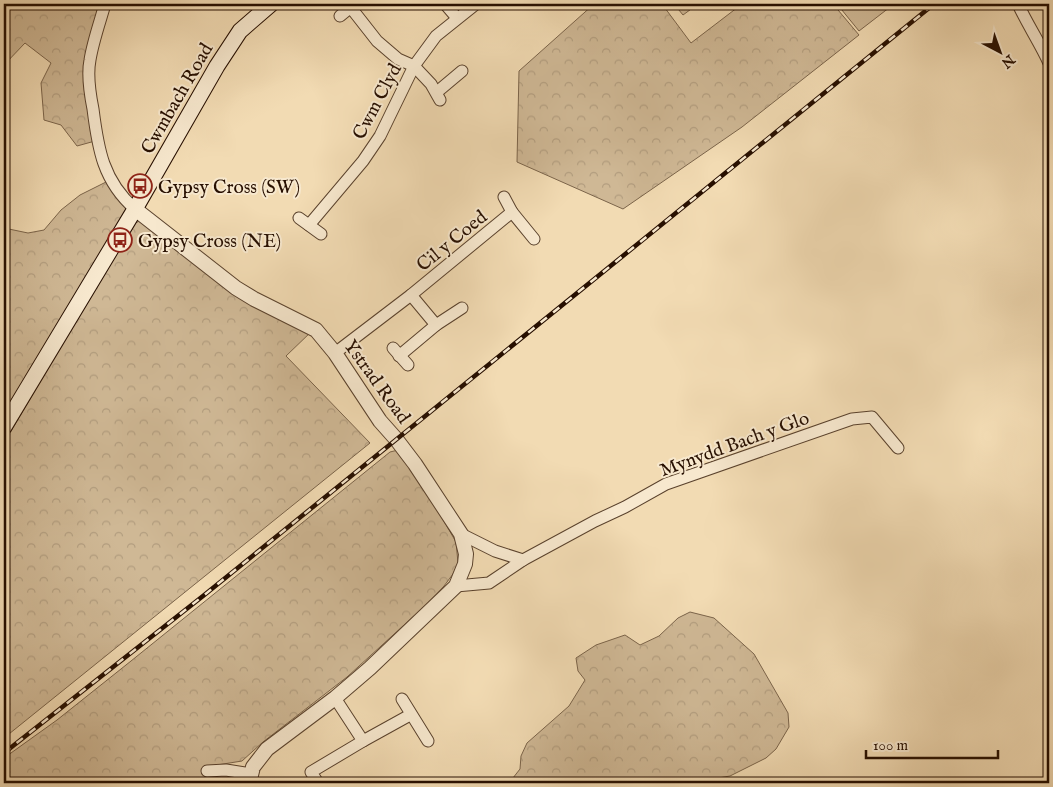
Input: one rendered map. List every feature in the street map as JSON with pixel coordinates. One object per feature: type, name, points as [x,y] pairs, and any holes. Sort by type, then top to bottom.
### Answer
[{"type":"main road","name":"Cwmbach Road","points":[[4,427],[135,209],[217,66],[240,31],[271,4]]},
{"type":"street","name":"Ystrad Road","points":[[104,4],[90,61],[90,92],[103,164],[121,197],[236,288],[316,330],[335,353],[380,421],[396,438],[415,464],[461,534],[464,545],[465,559],[461,576],[456,586],[370,668],[335,698],[267,749],[256,762],[250,779]]},
{"type":"street","points":[[445,4],[456,18]]},
{"type":"street","name":"Cwm Clyd","points":[[309,225],[362,161],[380,136],[414,66],[436,36],[456,18],[476,4]]},
{"type":"street","points":[[1018,4],[1049,63]]},
{"type":"street","points":[[340,16],[350,6],[384,47],[398,59],[414,66],[438,96],[462,71]]},
{"type":"street","name":"Cil y Coed","points":[[504,197],[512,212],[534,239]]},
{"type":"street","name":"Cil y Coed","points":[[335,353],[411,295],[512,212]]},
{"type":"street","points":[[299,218],[321,234]]},
{"type":"street","name":"Cil y Coed","points":[[411,295],[436,325]]},
{"type":"street","points":[[408,365],[396,352],[462,308]]},
{"type":"street","name":"Mynydd Bach y Glo","points":[[456,586],[489,583],[523,560],[666,484],[852,419],[872,418],[898,448]]},
{"type":"street","points":[[461,534],[495,551],[523,560]]},
{"type":"street","points":[[335,698],[363,741]]},
{"type":"street","points":[[402,699],[410,715],[428,741]]},
{"type":"street","points":[[318,783],[307,775],[410,715]]},
{"type":"street","points":[[207,771],[226,770],[250,779]]},
{"type":"green space","points":[[4,4],[102,4],[85,62],[95,141],[77,146],[61,125],[44,120],[41,83],[51,63],[25,43],[4,65]]},
{"type":"green space","points":[[594,4],[662,4],[691,43],[742,4],[833,4],[859,35],[742,127],[623,209],[517,162],[519,71]]},
{"type":"green space","points":[[674,4],[698,4],[683,15]]},
{"type":"green space","points":[[837,4],[894,4],[859,31]]},
{"type":"green space","points":[[108,181],[128,208],[4,419],[4,228],[28,233],[44,230],[61,210],[80,195]]},
{"type":"green space","points":[[142,220],[312,331],[286,356],[370,443],[4,738],[4,443],[133,224]]},
{"type":"green space","points":[[398,450],[434,504],[456,542],[458,563],[444,586],[426,605],[347,677],[263,742],[242,761],[217,765],[214,769],[216,783],[4,783],[4,758],[57,720],[390,452]]},
{"type":"green space","points":[[690,612],[714,618],[754,654],[788,713],[789,727],[776,749],[766,758],[730,776],[688,783],[509,783],[520,769],[521,756],[527,743],[569,706],[585,680],[578,671],[576,658],[596,645],[625,635],[640,645],[659,636],[678,618]]},
{"type":"railway","points":[[4,753],[203,596],[934,4]]},
{"type":"place","name":"Gypsy Cross (SW)","points":[[140,186]]},
{"type":"place","name":"Gypsy Cross (NE)","points":[[120,240]]}]
